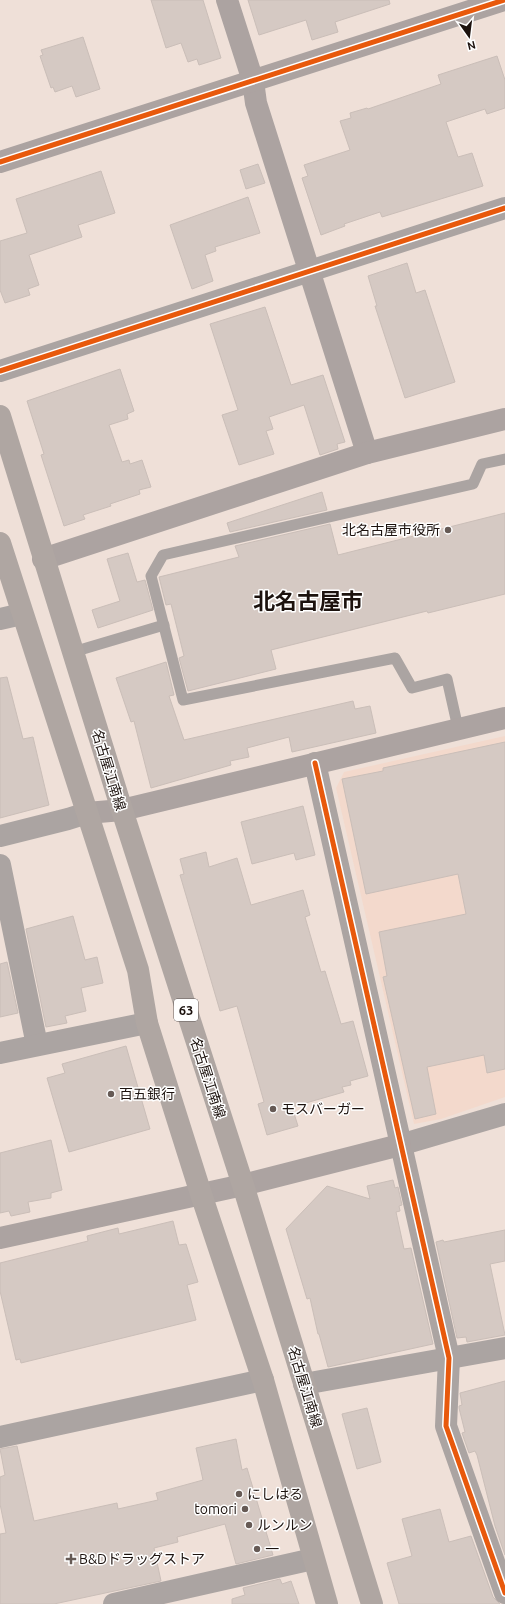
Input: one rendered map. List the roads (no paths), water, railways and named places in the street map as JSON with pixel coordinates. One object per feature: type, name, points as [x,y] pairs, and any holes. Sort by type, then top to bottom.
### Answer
[{"type":"main road","name":"名古屋江南線","points":[[0,416],[43,559],[122,810],[243,1185],[372,1604]]},
{"type":"main road","points":[[0,543],[138,970],[147,1023],[200,1194],[263,1380],[313,1560],[327,1604]]},
{"type":"street","points":[[227,0],[253,81],[256,103],[308,271],[367,453]]},
{"type":"street","points":[[0,162],[504,0]]},
{"type":"street","points":[[0,371],[505,208]]},
{"type":"street","points":[[43,559],[367,453],[505,419]]},
{"type":"street","points":[[0,619],[22,614]]},
{"type":"street","points":[[0,836],[87,813],[122,810],[458,728],[505,718]]},
{"type":"street","points":[[315,763],[449,1358],[446,1426],[505,1593]]},
{"type":"street","points":[[0,865],[37,1045]]},
{"type":"street","points":[[0,1053],[147,1023]]},
{"type":"street","points":[[0,1238],[243,1185],[400,1145],[505,1114]]},
{"type":"street","points":[[304,1384],[505,1348]]},
{"type":"street","points":[[0,1438],[263,1380]]},
{"type":"street","points":[[114,1604],[313,1560]]},
{"type":"lane","points":[[458,728],[447,679],[412,688],[395,658],[183,700],[151,576],[163,555],[474,484],[482,464],[505,459]]},
{"type":"lane","points":[[73,652],[164,625]]},
{"type":"place","name":"北名古屋市役所","points":[[448,530]]},
{"type":"place","name":"百五銀行","points":[[111,1094]]},
{"type":"place","name":"モスバーガー","points":[[273,1109]]},
{"type":"place","name":"にしはる","points":[[239,1494]]},
{"type":"place","name":"tomori","points":[[245,1509]]},
{"type":"place","name":"ルンルン","points":[[249,1525]]},
{"type":"place","name":"一","points":[[257,1549]]},
{"type":"place","name":"B&Dドラッグストア","points":[[71,1559]]},
{"type":"district","name":"北名古屋市","points":[[308,601]]}]
